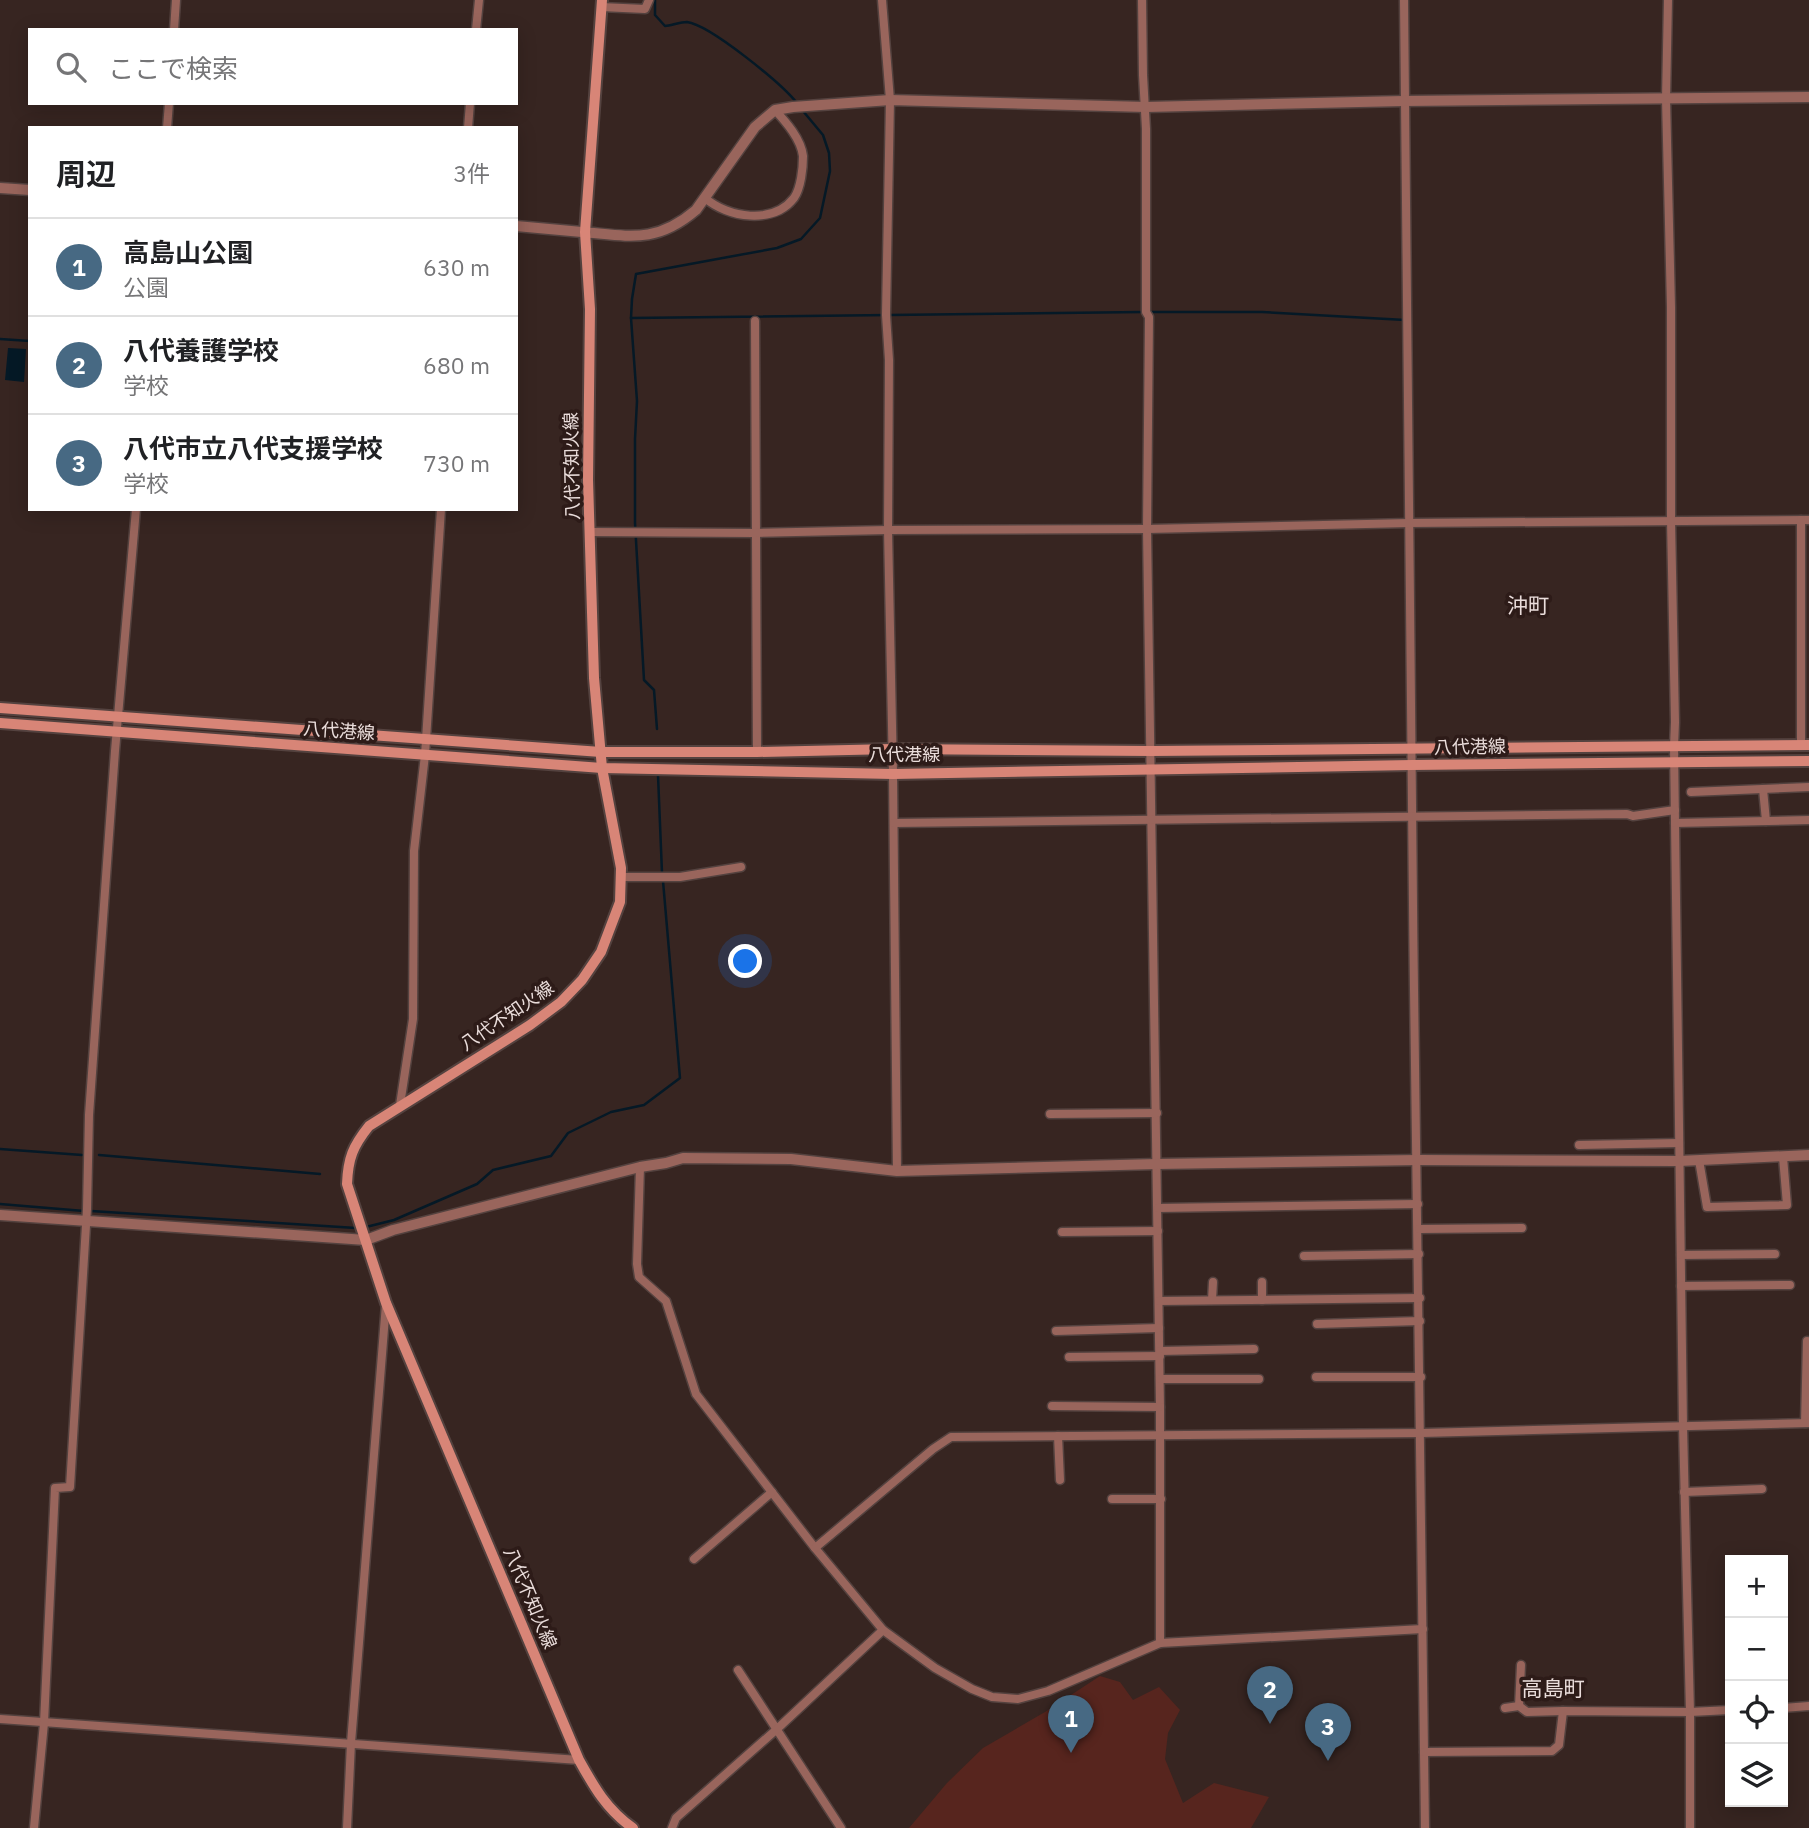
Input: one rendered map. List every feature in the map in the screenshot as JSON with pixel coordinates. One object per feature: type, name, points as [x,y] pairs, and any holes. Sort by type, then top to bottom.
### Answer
[{"type":"main road","name":"八代不知火線","points":[[601,3],[585,232],[590,309],[588,480],[594,678],[602,768],[621,868],[620,902],[601,952],[582,980],[561,1002],[530,1025],[369,1126],[356,1143],[348,1163],[347,1184],[386,1303],[579,1760],[600,1797],[633,1828]]},
{"type":"main road","name":"八代港線","points":[[0,708],[601,752],[892,749],[1151,751],[1805,745]]},
{"type":"main road","name":"八代港線","points":[[0,723],[602,768],[893,774],[1809,761]]},
{"type":"street","points":[[174,28],[176,0]]},
{"type":"street","points":[[476,28],[479,0]]},
{"type":"street","points":[[601,3],[645,9],[649,0]]},
{"type":"street","points":[[882,0],[890,100],[886,316],[889,360],[888,530],[897,1171]]},
{"type":"street","points":[[1142,0],[1146,107],[1146,312],[1149,317],[1147,528],[1161,1436],[1160,1643]]},
{"type":"street","points":[[1404,0],[1425,1828]]},
{"type":"street","points":[[1668,0],[1666,99],[1671,307],[1671,521],[1690,1828]]},
{"type":"street","points":[[518,226],[631,237],[653,234],[683,220],[696,209],[755,127],[784,108],[890,100],[1146,107],[1404,101],[1809,97]]},
{"type":"street","points":[[167,126],[169,105]]},
{"type":"street","points":[[468,126],[470,105]]},
{"type":"street","points":[[705,198],[713,205],[737,214],[765,216],[786,207],[795,196],[800,183],[803,154],[784,108]]},
{"type":"street","points":[[0,188],[28,190]]},
{"type":"street","points":[[755,321],[757,752]]},
{"type":"street","points":[[34,1828],[44,1723],[55,1488],[70,1488],[87,1209],[89,1115],[136,511]]},
{"type":"street","points":[[400,1105],[413,1019],[414,851],[425,755],[441,511]]},
{"type":"street","points":[[590,532],[755,533],[1805,520],[1805,745]]},
{"type":"street","points":[[1691,792],[1809,787]]},
{"type":"street","points":[[1763,789],[1766,821]]},
{"type":"street","points":[[894,822],[1633,816],[1675,810]]},
{"type":"street","points":[[1675,823],[1809,820]]},
{"type":"street","points":[[621,877],[680,877],[741,867]]},
{"type":"street","points":[[1050,1114],[1157,1113]]},
{"type":"street","points":[[1579,1145],[1679,1143]]},
{"type":"street","points":[[0,1215],[364,1235],[683,1158],[791,1159],[897,1171],[1418,1160],[1679,1161],[1809,1155]]},
{"type":"street","points":[[1699,1160],[1707,1207],[1787,1205],[1783,1157]]},
{"type":"street","points":[[640,1167],[637,1264],[639,1276],[666,1301],[696,1394],[815,1548],[883,1630],[935,1668],[992,1697],[1018,1699],[1048,1691],[1160,1643],[1423,1629]]},
{"type":"street","points":[[1158,1208],[1418,1204]]},
{"type":"street","points":[[1419,1229],[1522,1228]]},
{"type":"street","points":[[1062,1232],[1158,1231]]},
{"type":"street","points":[[1304,1256],[1419,1254]]},
{"type":"street","points":[[1681,1255],[1775,1254]]},
{"type":"street","points":[[1212,1300],[1213,1282]]},
{"type":"street","points":[[1262,1282],[1262,1300]]},
{"type":"street","points":[[1681,1286],[1790,1284]]},
{"type":"street","points":[[1159,1301],[1420,1298]]},
{"type":"street","points":[[347,1828],[351,1743],[386,1303]]},
{"type":"street","points":[[1317,1324],[1420,1321]]},
{"type":"street","points":[[1056,1331],[1159,1328]]},
{"type":"street","points":[[815,1548],[951,1437],[1422,1433],[1807,1423],[1807,1341]]},
{"type":"street","points":[[1069,1357],[1254,1349]]},
{"type":"street","points":[[1316,1377],[1421,1377]]},
{"type":"street","points":[[1160,1379],[1259,1379]]},
{"type":"street","points":[[1052,1406],[1160,1407]]},
{"type":"street","points":[[1058,1436],[1060,1480]]},
{"type":"street","points":[[1684,1492],[1762,1489]]},
{"type":"street","points":[[694,1559],[772,1492]]},
{"type":"street","points":[[1112,1499],[1161,1499]]},
{"type":"street","points":[[671,1828],[676,1818],[883,1630]]},
{"type":"street","points":[[1519,1706],[1521,1665]]},
{"type":"street","points":[[738,1670],[841,1828]]},
{"type":"street","points":[[1505,1708],[1519,1706],[1527,1712],[1725,1710]]},
{"type":"street","points":[[1788,1707],[1809,1706]]},
{"type":"street","points":[[1424,1752],[1552,1751],[1559,1745],[1563,1711]]},
{"type":"street","points":[[0,1719],[579,1760]]},
{"type":"shaded area","points":[[1100,1676],[1120,1682],[1133,1700],[1159,1687],[1180,1710],[1168,1733],[1165,1759],[1183,1803],[1214,1783],[1269,1797],[1251,1828],[909,1828],[947,1783],[983,1748]]},
{"type":"water","points":[[8,348],[26,349],[24,382],[5,380]]},
{"type":"waterway","points":[[655,0],[655,15],[665,26],[687,22],[712,33],[761,69],[797,103]]},
{"type":"waterway","points":[[657,729],[654,690],[644,680],[635,523],[637,401],[631,318],[636,274],[777,248],[801,239],[820,218],[830,171],[829,153],[823,135],[803,111]]},
{"type":"waterway","points":[[631,318],[1143,312]]},
{"type":"waterway","points":[[1149,312],[1262,312],[1405,320]]},
{"type":"waterway","points":[[0,339],[28,341]]},
{"type":"waterway","points":[[658,775],[662,873]]},
{"type":"waterway","points":[[366,1227],[394,1220],[477,1184],[493,1170],[551,1156],[568,1133],[611,1112],[644,1105],[680,1078],[663,881]]},
{"type":"waterway","points":[[0,1149],[82,1155]]},
{"type":"waterway","points":[[99,1155],[320,1174]]},
{"type":"waterway","points":[[0,1204],[84,1211]]},
{"type":"waterway","points":[[91,1211],[356,1228]]},
{"type":"place","name":"八代養護学校","points":[[1270,1724]]},
{"type":"place","name":"高島山公園","points":[[1071,1753]]},
{"type":"place","name":"八代市立八代支援学校","points":[[1328,1761]]},
{"type":"district","name":"沖町","points":[[1528,606]]},
{"type":"district","name":"高島町","points":[[1553,1689]]}]
